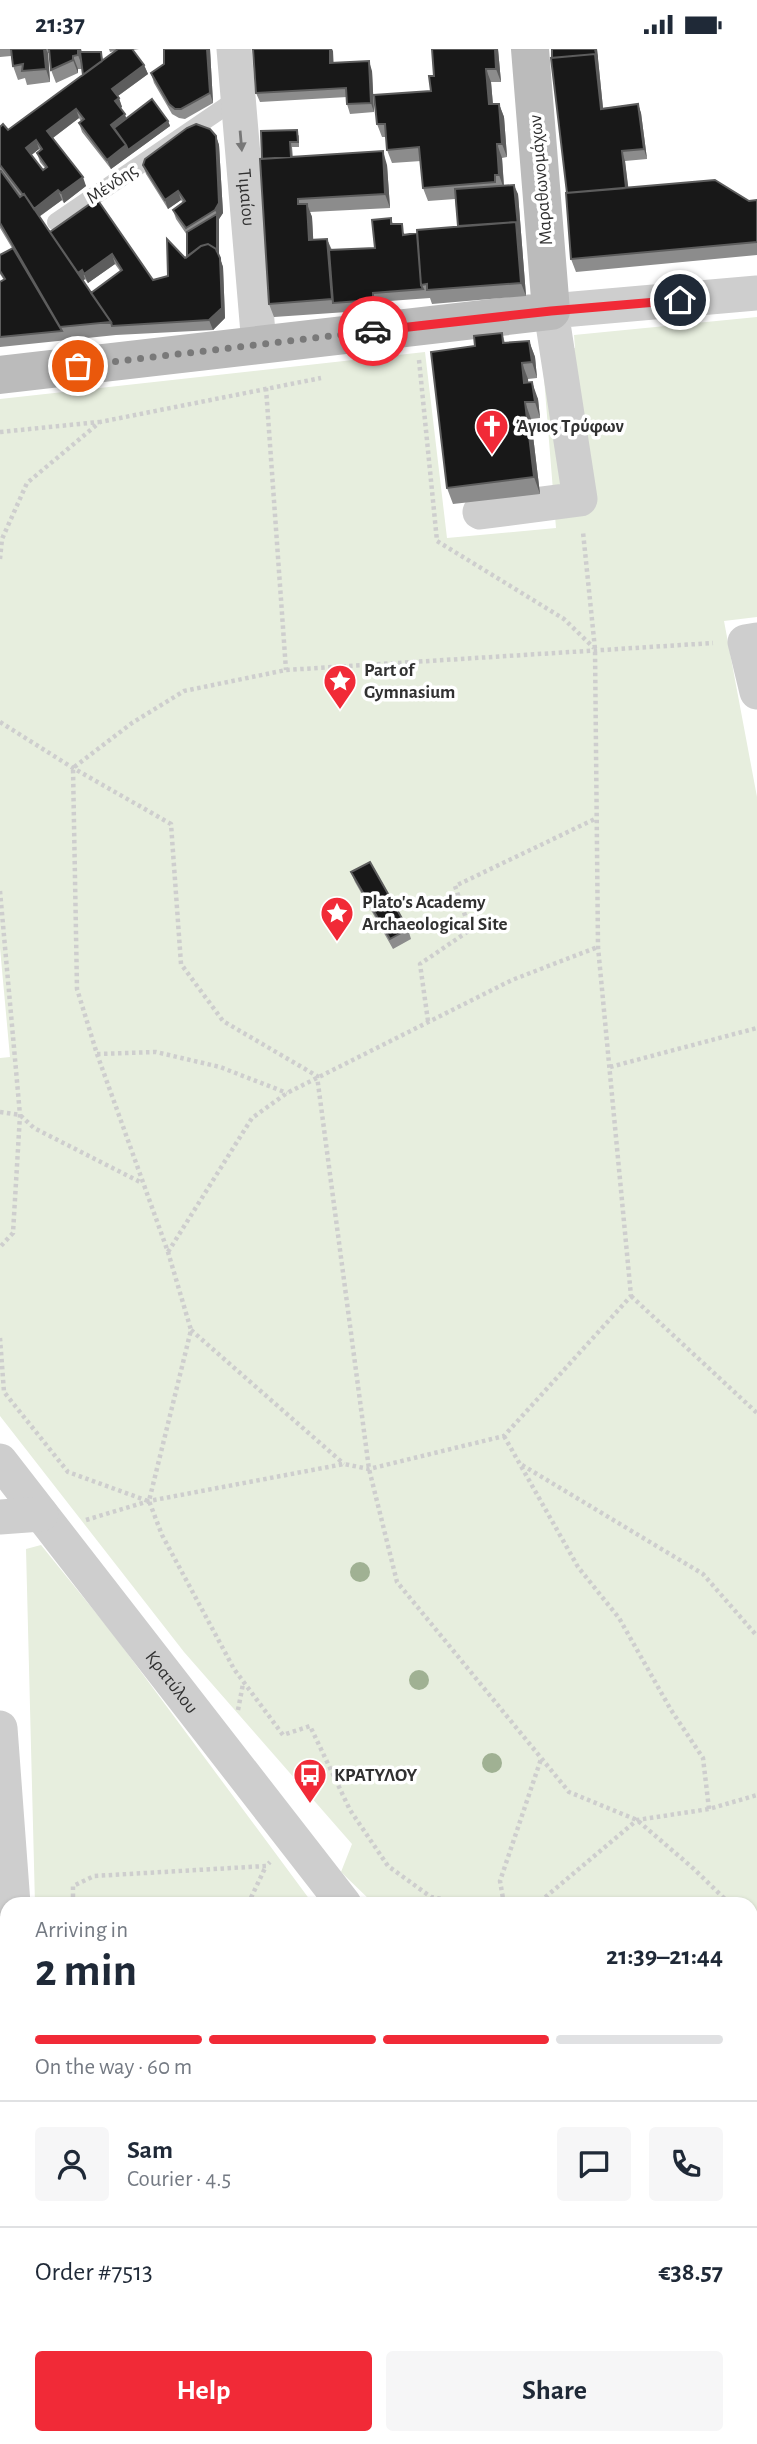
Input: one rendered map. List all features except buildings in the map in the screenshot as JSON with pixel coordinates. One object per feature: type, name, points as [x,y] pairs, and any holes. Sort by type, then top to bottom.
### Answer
[{"type":"street","name":"Τιμαίου","points":[[234,49],[258,345]]},
{"type":"street","name":"Μαραθωνομάχων","points":[[530,49],[551,311]]},
{"type":"street","points":[[0,375],[551,311],[757,293]]},
{"type":"street","points":[[480,512],[580,499],[551,311]]},
{"type":"street","points":[[751,641],[757,692]]},
{"type":"street","name":"Κρατύλου","points":[[0,1461],[338,1897]]},
{"type":"street","points":[[0,1517],[48,1521]]},
{"type":"street","points":[[0,1728],[12,1897]]},
{"type":"lane","name":"Μένδης","points":[[56,222],[238,98]]},
{"type":"path","points":[[258,345],[265,388],[286,670]]},
{"type":"path","points":[[406,362],[419,360],[437,541],[564,619],[595,649]]},
{"type":"path","points":[[0,432],[100,422],[329,376]]},
{"type":"path","points":[[0,559],[2,539],[27,482],[100,422]]},
{"type":"path","points":[[580,499],[595,649],[598,947],[631,1296],[757,1413]]},
{"type":"path","points":[[73,768],[132,723],[184,691],[286,670],[751,641]]},
{"type":"path","points":[[0,722],[73,768],[171,824],[180,964],[223,1021],[317,1076]]},
{"type":"path","points":[[73,768],[77,989],[168,1252],[191,1330],[149,1501],[162,1535],[234,1669],[283,1735],[310,1726],[350,1809],[388,1866],[431,1897]]},
{"type":"path","points":[[428,1022],[420,964],[470,930],[455,886],[597,818]]},
{"type":"path","points":[[0,891],[20,1115],[13,1233],[0,1247]]},
{"type":"path","points":[[168,1252],[252,1118],[286,1093],[512,981],[598,947]]},
{"type":"path","points":[[610,1067],[757,1028]]},
{"type":"path","points":[[97,1053],[156,1052],[220,1067],[286,1093]]},
{"type":"path","points":[[317,1076],[369,1469],[397,1582],[569,1793],[637,1820],[723,1897]]},
{"type":"path","points":[[0,1112],[20,1115],[34,1129],[143,1183]]},
{"type":"path","points":[[48,1521],[344,1464],[369,1469],[504,1436],[631,1296]]},
{"type":"path","points":[[191,1330],[344,1464]]},
{"type":"path","points":[[0,1338],[5,1392],[68,1472],[149,1501]]},
{"type":"path","points":[[504,1436],[578,1567],[619,1618],[671,1710],[703,1758],[709,1809]]},
{"type":"path","points":[[519,1463],[703,1574],[757,1636]]},
{"type":"path","points":[[503,1897],[500,1881],[541,1759]]},
{"type":"path","points":[[546,1897],[637,1820],[709,1809],[757,1795]]},
{"type":"path","points":[[251,1897],[265,1865],[295,1842]]},
{"type":"path","points":[[73,1897],[72,1886],[94,1876],[265,1865]]},
{"type":"green space","points":[[757,317],[757,617],[724,621],[757,797],[757,1897],[367,1897],[341,1872],[352,1844],[184,1652],[0,1416],[0,1058],[10,1057],[0,948],[0,399],[425,352],[447,538],[556,528],[542,353],[575,348],[574,335]]},
{"type":"green space","points":[[41,1545],[113,1634],[308,1897],[35,1897],[26,1549]]},
{"type":"way so far","points":[[78,366],[373,331]]},
{"type":"place","name":"Άγιος Τρύφων","points":[[492,456]]},
{"type":"place","name":"Part of Gymnasium","points":[[340,711]]},
{"type":"place","name":"Plato's Academy Archaeological Site","points":[[337,943]]},
{"type":"place","name":"ΚΡΑΤΥΛΟΥ","points":[[310,1805]]},
{"type":"route","points":[[373,331],[680,300]]}]
